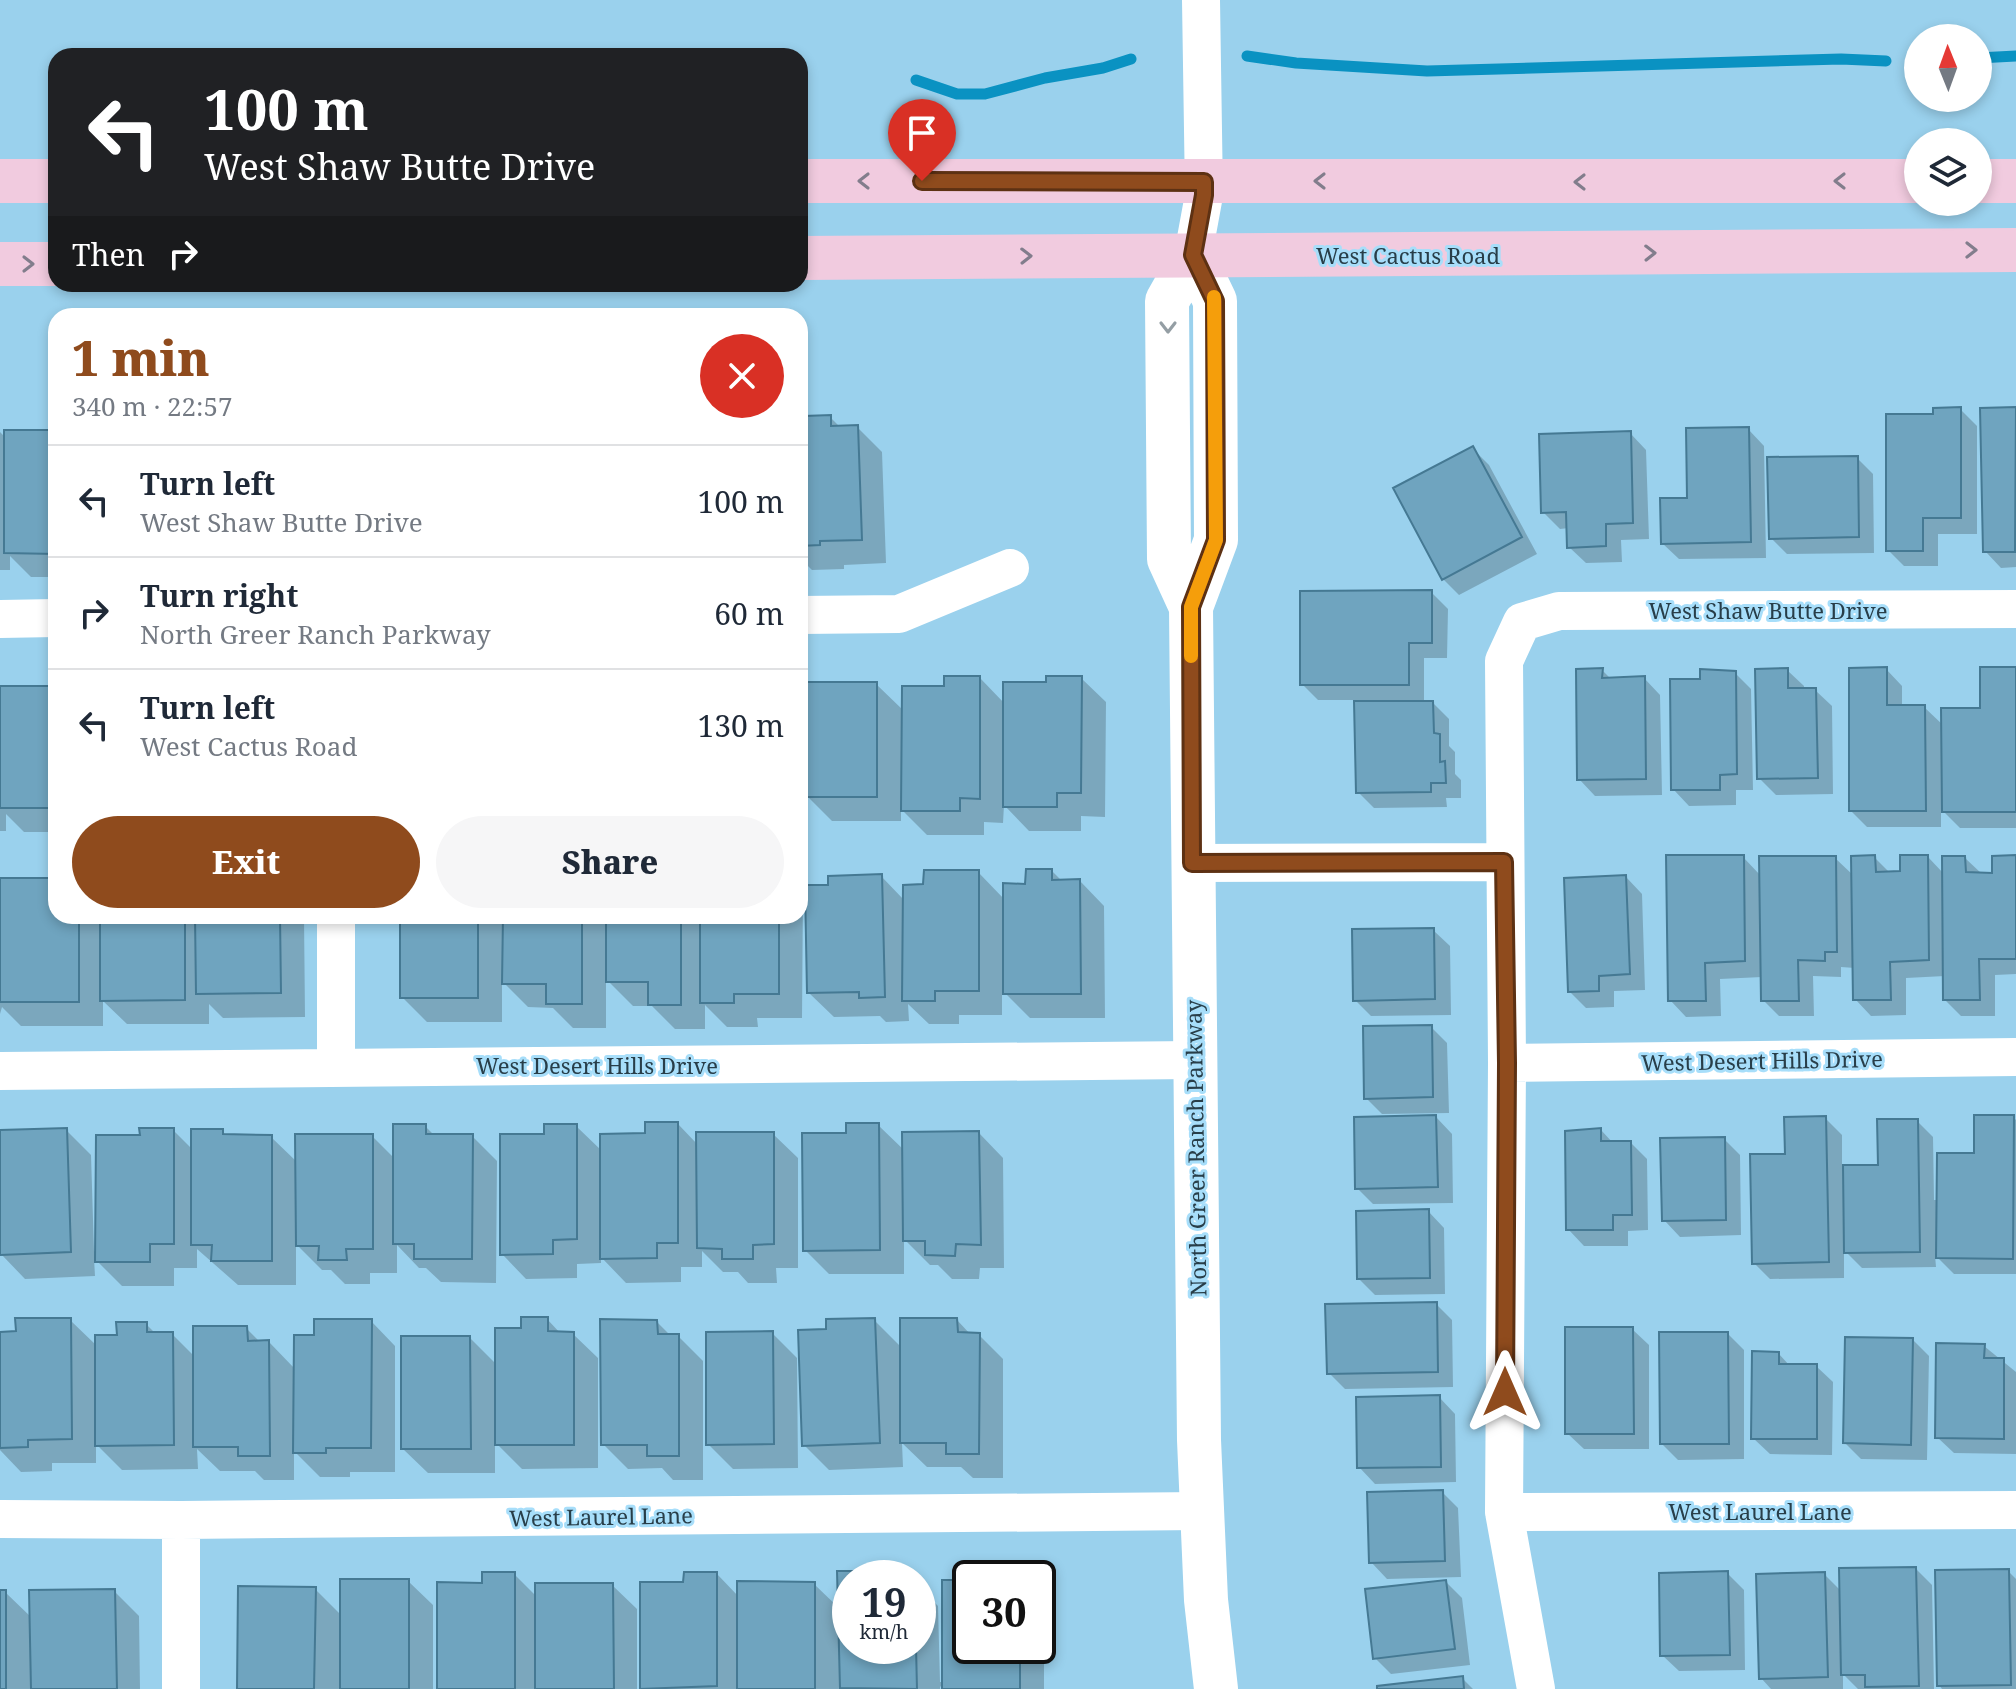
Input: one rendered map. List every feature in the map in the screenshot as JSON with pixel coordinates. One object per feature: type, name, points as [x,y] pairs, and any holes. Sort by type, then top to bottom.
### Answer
[{"type":"main road","points":[[0,181],[48,181]]},
{"type":"main road","points":[[808,181],[1904,181]]},
{"type":"main road","points":[[1992,181],[2016,181]]},
{"type":"main road","name":"West Cactus Road","points":[[808,258],[2016,250]]},
{"type":"main road","points":[[0,264],[48,264]]},
{"type":"street","points":[[1193,255],[1204,195],[1201,0]]},
{"type":"street","name":"North Greer Ranch Parkway","points":[[1193,255],[1215,301],[1216,540],[1191,607],[1193,1060],[1201,1511],[1206,1600],[1216,1689]]},
{"type":"street","points":[[808,615],[899,614],[1010,568]]},
{"type":"street","name":"West Shaw Butte Drive","points":[[1504,862],[1504,661],[1522,622],[1559,611],[2016,609]]},
{"type":"street","points":[[0,619],[48,618]]},
{"type":"street","points":[[1192,863],[1504,862],[1507,1063],[1504,1512],[1536,1689]]},
{"type":"street","points":[[336,924],[336,1068]]},
{"type":"street","name":"West Desert Hills Drive","points":[[1507,1063],[2016,1057]]},
{"type":"street","name":"West Desert Hills Drive","points":[[0,1071],[1193,1060]]},
{"type":"street","name":"West Laurel Lane","points":[[1504,1512],[2016,1510]]},
{"type":"street","name":"West Laurel Lane","points":[[0,1519],[1201,1511]]},
{"type":"street","points":[[181,1520],[181,1689]]},
{"type":"building","points":[[1961,407],[1961,518],[1923,518],[1923,551],[1886,551],[1886,414],[1933,414],[1933,408]]},
{"type":"building","points":[[2016,407],[2015,552],[1983,552],[1980,408]]},
{"type":"building","points":[[831,415],[831,426],[858,425],[862,540],[820,541],[820,545],[808,546],[808,416]]},
{"type":"building","points":[[1749,427],[1751,542],[1661,544],[1660,498],[1687,498],[1686,428]]},
{"type":"building","points":[[4,430],[48,430],[48,554],[4,553]]},
{"type":"building","points":[[1631,431],[1633,523],[1606,524],[1606,546],[1567,548],[1566,512],[1541,513],[1539,434]]},
{"type":"building","points":[[1473,446],[1522,537],[1442,580],[1393,488]]},
{"type":"building","points":[[1858,456],[1859,537],[1769,539],[1767,457]]},
{"type":"building","points":[[1432,590],[1432,643],[1409,643],[1409,685],[1300,685],[1300,591]]},
{"type":"building","points":[[1887,667],[1887,705],[1925,705],[1926,811],[1849,811],[1849,668]]},
{"type":"building","points":[[1980,667],[2016,667],[2016,812],[1942,812],[1941,708],[1980,708]]},
{"type":"building","points":[[1603,668],[1602,678],[1645,676],[1646,779],[1577,780],[1576,669]]},
{"type":"building","points":[[1788,668],[1788,688],[1816,688],[1818,778],[1757,779],[1755,669]]},
{"type":"building","points":[[1700,669],[1736,671],[1737,774],[1720,775],[1720,790],[1671,790],[1670,679],[1700,679]]},
{"type":"building","points":[[944,676],[980,676],[980,799],[960,798],[960,811],[901,811],[902,686],[944,686]]},
{"type":"building","points":[[1046,676],[1082,676],[1081,793],[1057,793],[1057,807],[1003,807],[1003,682],[1046,682]]},
{"type":"building","points":[[808,682],[877,682],[877,797],[808,797]]},
{"type":"building","points":[[0,686],[48,686],[48,808],[0,808]]},
{"type":"building","points":[[1354,701],[1433,701],[1434,733],[1440,734],[1440,762],[1445,761],[1446,783],[1431,783],[1431,792],[1356,793]]},
{"type":"building","points":[[1666,855],[1744,855],[1745,961],[1705,963],[1706,1001],[1668,1001]]},
{"type":"building","points":[[1875,855],[1876,872],[1900,871],[1900,855],[1928,855],[1929,960],[1890,962],[1891,1000],[1853,1000],[1851,856]]},
{"type":"building","points":[[2016,855],[2016,959],[1979,959],[1980,1000],[1943,1000],[1942,856],[1965,856],[1966,872],[1992,873],[1992,856]]},
{"type":"building","points":[[1759,856],[1836,856],[1837,952],[1825,952],[1825,961],[1798,960],[1799,1001],[1761,1001]]},
{"type":"building","points":[[1026,869],[1052,869],[1052,880],[1080,879],[1081,994],[1003,994],[1003,883],[1025,884]]},
{"type":"building","points":[[924,870],[979,870],[979,991],[935,991],[935,1001],[902,1001],[903,885],[923,884]]},
{"type":"building","points":[[882,874],[885,997],[859,998],[859,992],[807,993],[808,885],[828,885],[828,876]]},
{"type":"building","points":[[1626,875],[1630,974],[1599,976],[1599,991],[1568,992],[1564,878]]},
{"type":"building","points":[[0,878],[48,878],[48,924],[79,924],[79,1002],[0,1002]]},
{"type":"building","points":[[100,924],[185,924],[185,1000],[100,1001]]},
{"type":"building","points":[[195,924],[280,924],[281,993],[196,994]]},
{"type":"building","points":[[400,924],[478,924],[478,998],[400,998]]},
{"type":"building","points":[[503,924],[582,924],[582,1004],[546,1004],[546,984],[502,984]]},
{"type":"building","points":[[606,924],[681,924],[681,1005],[648,1005],[648,982],[606,982]]},
{"type":"building","points":[[700,924],[779,924],[779,994],[734,994],[734,1003],[700,1003]]},
{"type":"building","points":[[1434,928],[1435,999],[1353,1001],[1352,929]]},
{"type":"building","points":[[1432,1025],[1433,1097],[1364,1099],[1363,1026]]},
{"type":"building","points":[[1436,1115],[1438,1187],[1355,1189],[1354,1117]]},
{"type":"building","points":[[1974,1115],[2014,1115],[2013,1259],[1936,1258],[1937,1153],[1974,1153]]},
{"type":"building","points":[[1826,1116],[1829,1262],[1752,1264],[1750,1154],[1785,1154],[1784,1117]]},
{"type":"building","points":[[1877,1119],[1918,1119],[1920,1252],[1844,1253],[1843,1165],[1878,1165]]},
{"type":"building","points":[[645,1122],[678,1122],[678,1243],[657,1243],[657,1258],[600,1259],[600,1134],[645,1133]]},
{"type":"building","points":[[846,1123],[879,1123],[880,1250],[803,1251],[802,1133],[846,1133]]},
{"type":"building","points":[[393,1124],[426,1124],[426,1134],[473,1134],[472,1259],[414,1259],[414,1244],[393,1244]]},
{"type":"building","points":[[544,1124],[577,1124],[577,1239],[553,1240],[553,1254],[500,1255],[500,1134],[544,1134]]},
{"type":"building","points":[[67,1128],[71,1252],[0,1255],[0,1130]]},
{"type":"building","points":[[139,1128],[174,1128],[174,1244],[150,1244],[150,1262],[95,1262],[96,1135],[140,1135]]},
{"type":"building","points":[[1601,1128],[1601,1141],[1631,1141],[1632,1215],[1613,1215],[1613,1230],[1566,1230],[1565,1131]]},
{"type":"building","points":[[191,1129],[223,1129],[223,1134],[272,1135],[272,1261],[211,1261],[212,1245],[191,1245]]},
{"type":"building","points":[[979,1131],[981,1245],[956,1244],[955,1256],[925,1255],[925,1241],[903,1241],[902,1132]]},
{"type":"building","points":[[696,1132],[774,1132],[774,1244],[753,1245],[753,1259],[722,1259],[722,1249],[697,1248]]},
{"type":"building","points":[[295,1134],[373,1134],[373,1249],[346,1249],[347,1260],[318,1260],[319,1246],[296,1246]]},
{"type":"building","points":[[1725,1137],[1726,1220],[1662,1221],[1660,1138]]},
{"type":"building","points":[[1429,1209],[1430,1278],[1357,1279],[1356,1211]]},
{"type":"building","points":[[1437,1302],[1438,1372],[1327,1374],[1325,1304]]},
{"type":"building","points":[[521,1317],[548,1317],[548,1331],[574,1332],[574,1445],[495,1445],[495,1328],[521,1328]]},
{"type":"building","points":[[15,1318],[71,1318],[72,1439],[28,1440],[28,1447],[0,1448],[0,1332],[16,1331]]},
{"type":"building","points":[[875,1318],[880,1443],[802,1446],[798,1330],[826,1329],[826,1319]]},
{"type":"building","points":[[900,1318],[957,1318],[958,1332],[980,1333],[979,1454],[946,1454],[946,1443],[900,1443]]},
{"type":"building","points":[[314,1319],[372,1319],[371,1448],[326,1448],[326,1453],[293,1453],[294,1335],[314,1335]]},
{"type":"building","points":[[600,1319],[657,1320],[658,1334],[679,1334],[679,1456],[647,1456],[647,1445],[601,1445]]},
{"type":"building","points":[[116,1322],[147,1322],[147,1332],[173,1332],[174,1445],[95,1446],[95,1335],[117,1335]]},
{"type":"building","points":[[193,1326],[247,1326],[248,1341],[269,1340],[270,1456],[238,1456],[238,1447],[193,1447]]},
{"type":"building","points":[[1565,1327],[1633,1327],[1634,1434],[1565,1434]]},
{"type":"building","points":[[773,1331],[774,1444],[706,1445],[706,1332]]},
{"type":"building","points":[[1659,1332],[1728,1332],[1729,1444],[1660,1444]]},
{"type":"building","points":[[401,1336],[470,1336],[471,1449],[401,1449]]},
{"type":"building","points":[[1845,1337],[1913,1338],[1911,1445],[1843,1443]]},
{"type":"building","points":[[1936,1343],[1985,1344],[1984,1358],[2004,1358],[2004,1439],[1935,1438]]},
{"type":"building","points":[[1752,1351],[1779,1352],[1779,1364],[1817,1364],[1817,1439],[1751,1439]]},
{"type":"building","points":[[1440,1395],[1441,1467],[1357,1468],[1356,1397]]},
{"type":"building","points":[[1443,1490],[1445,1561],[1369,1563],[1367,1492]]},
{"type":"building","points":[[1916,1567],[1919,1686],[1865,1687],[1865,1675],[1841,1675],[1839,1568]]},
{"type":"building","points":[[2009,1569],[2011,1685],[1937,1686],[1935,1570]]},
{"type":"building","points":[[1728,1571],[1730,1655],[1660,1656],[1659,1573]]},
{"type":"building","points":[[482,1572],[515,1572],[515,1689],[437,1689],[437,1582],[482,1583]]},
{"type":"building","points":[[684,1572],[717,1572],[717,1686],[640,1689],[640,1582],[683,1582]]},
{"type":"building","points":[[1825,1572],[1828,1677],[1759,1679],[1756,1574]]},
{"type":"building","points":[[340,1579],[409,1579],[409,1689],[340,1689]]},
{"type":"building","points":[[942,1580],[952,1580],[952,1664],[1020,1664],[1020,1689],[942,1689]]},
{"type":"building","points":[[1446,1580],[1455,1649],[1373,1659],[1365,1589]]},
{"type":"building","points":[[737,1581],[815,1582],[815,1689],[737,1689]]},
{"type":"building","points":[[535,1583],[613,1583],[614,1689],[535,1689]]},
{"type":"building","points":[[238,1586],[316,1587],[314,1689],[237,1689]]},
{"type":"building","points":[[115,1589],[117,1689],[31,1689],[29,1590]]},
{"type":"building","points":[[0,1590],[6,1590],[6,1689],[0,1689]]},
{"type":"building","points":[[839,1664],[916,1664],[917,1689],[840,1688]]},
{"type":"building","points":[[1463,1676],[1464,1689],[1377,1689],[1377,1686]]},
{"type":"waterway","points":[[1247,56],[1296,63],[1427,71],[1841,59],[1886,61]]},
{"type":"waterway","points":[[1992,57],[2016,56]]},
{"type":"waterway","points":[[916,80],[957,94],[985,94],[1131,59]]},
{"type":"slow traffic","points":[[1191,656],[1191,607],[1216,540],[1214,297]]},
{"type":"route","points":[[922,181],[1204,182],[1193,255],[1215,301],[1216,540],[1191,607],[1192,863],[1504,862],[1507,1063],[1505,1392]]}]
